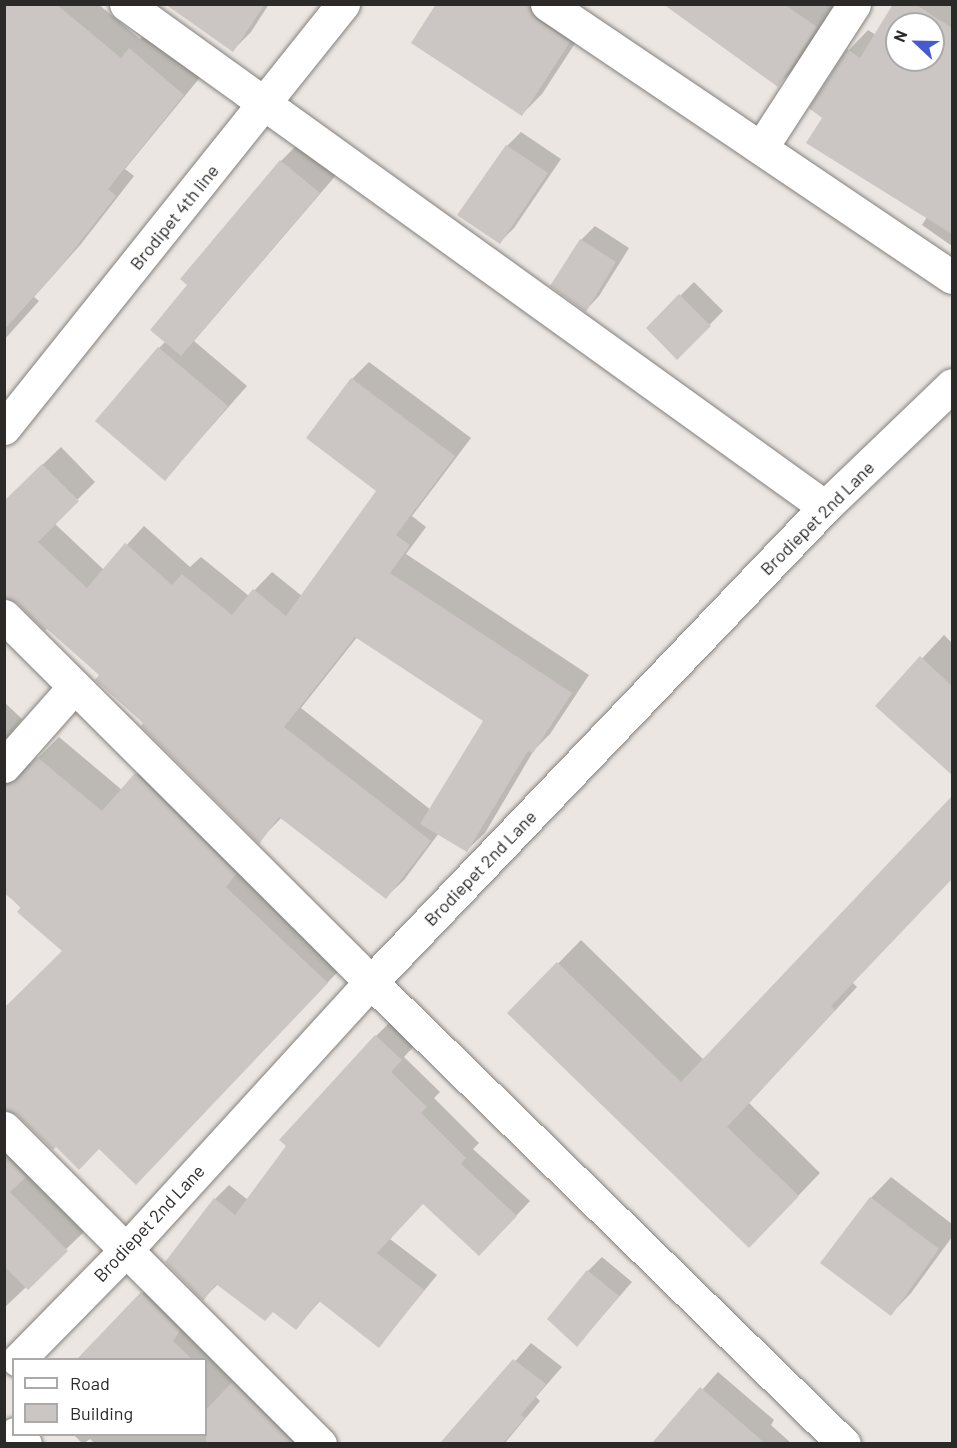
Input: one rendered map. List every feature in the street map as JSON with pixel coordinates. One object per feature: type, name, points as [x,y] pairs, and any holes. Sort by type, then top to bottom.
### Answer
[{"type":"street","points":[[126,4],[825,507]]},
{"type":"street","name":"Brodipet 4th line","points":[[4,428],[343,4]]},
{"type":"street","points":[[547,4],[952,277]]},
{"type":"street","points":[[761,148],[854,4]]},
{"type":"street","name":"Brodiepet 2nd Lane","points":[[19,1358],[125,1251],[370,982],[825,507],[952,385]]},
{"type":"street","points":[[4,616],[370,982],[844,1443]]},
{"type":"street","points":[[4,766],[74,687]]},
{"type":"street","points":[[4,1128],[320,1443]]},
{"type":"building","points":[[4,4],[56,4],[121,58],[129,48],[184,95],[108,189],[116,196],[62,265],[4,330]]},
{"type":"building","points":[[165,4],[265,4],[233,52]]},
{"type":"building","points":[[436,4],[529,4],[536,19],[570,42],[522,116],[411,43]]},
{"type":"building","points":[[663,4],[784,4],[817,27],[778,87]]},
{"type":"building","points":[[893,4],[915,4],[927,12],[888,12]]},
{"type":"building","points":[[885,17],[885,72],[945,72],[945,23],[952,28],[952,234],[806,143],[822,118],[809,108],[847,49],[860,58]]},
{"type":"building","points":[[506,145],[548,173],[500,244],[457,215]]},
{"type":"building","points":[[280,160],[320,193],[181,356],[150,330],[187,285],[180,279]]},
{"type":"building","points":[[580,239],[616,262],[586,312],[550,286]]},
{"type":"building","points":[[679,294],[711,326],[677,360],[646,328]]},
{"type":"building","points":[[158,347],[228,406],[165,481],[95,421]]},
{"type":"building","points":[[351,378],[455,456],[396,535],[410,545],[390,573],[572,693],[533,753],[528,751],[467,852],[420,824],[483,721],[355,637],[284,727],[431,841],[386,899],[279,817],[259,844],[141,726],[143,723],[95,680],[99,675],[47,629],[45,631],[17,603],[4,598],[4,501],[42,464],[79,501],[38,542],[87,588],[125,543],[172,585],[182,574],[232,615],[253,589],[286,616],[376,491],[306,438]]},
{"type":"building","points":[[920,656],[952,686],[952,775],[875,706]]},
{"type":"building","points":[[37,757],[102,811],[135,773],[236,874],[226,887],[328,983],[136,1185],[99,1149],[79,1170],[56,1147],[53,1150],[17,1115],[4,1110],[4,1008],[62,951],[17,912],[21,907],[4,893],[4,788],[18,778]]},
{"type":"building","points":[[952,796],[952,879],[831,1006],[835,1010],[727,1127],[799,1196],[749,1248],[507,1013],[557,962],[681,1082]]},
{"type":"building","points":[[375,1035],[402,1060],[391,1072],[427,1107],[421,1113],[466,1158],[461,1164],[517,1216],[479,1256],[423,1204],[377,1253],[424,1290],[379,1348],[319,1301],[296,1330],[273,1312],[265,1321],[216,1284],[203,1301],[165,1262],[214,1198],[235,1215],[286,1146],[279,1140]]},
{"type":"building","points":[[4,1155],[26,1177],[10,1192],[68,1251],[28,1290],[4,1266]]},
{"type":"building","points":[[870,1197],[939,1249],[891,1316],[820,1263]]},
{"type":"building","points":[[587,1270],[619,1296],[577,1347],[547,1319]]},
{"type":"building","points":[[141,1292],[180,1331],[173,1341],[191,1358],[78,1358]]},
{"type":"building","points":[[513,1359],[546,1384],[521,1415],[525,1418],[503,1443],[440,1443]]},
{"type":"building","points":[[232,1382],[293,1443],[206,1443],[207,1409]]},
{"type":"building","points":[[700,1387],[765,1443],[652,1443]]}]
